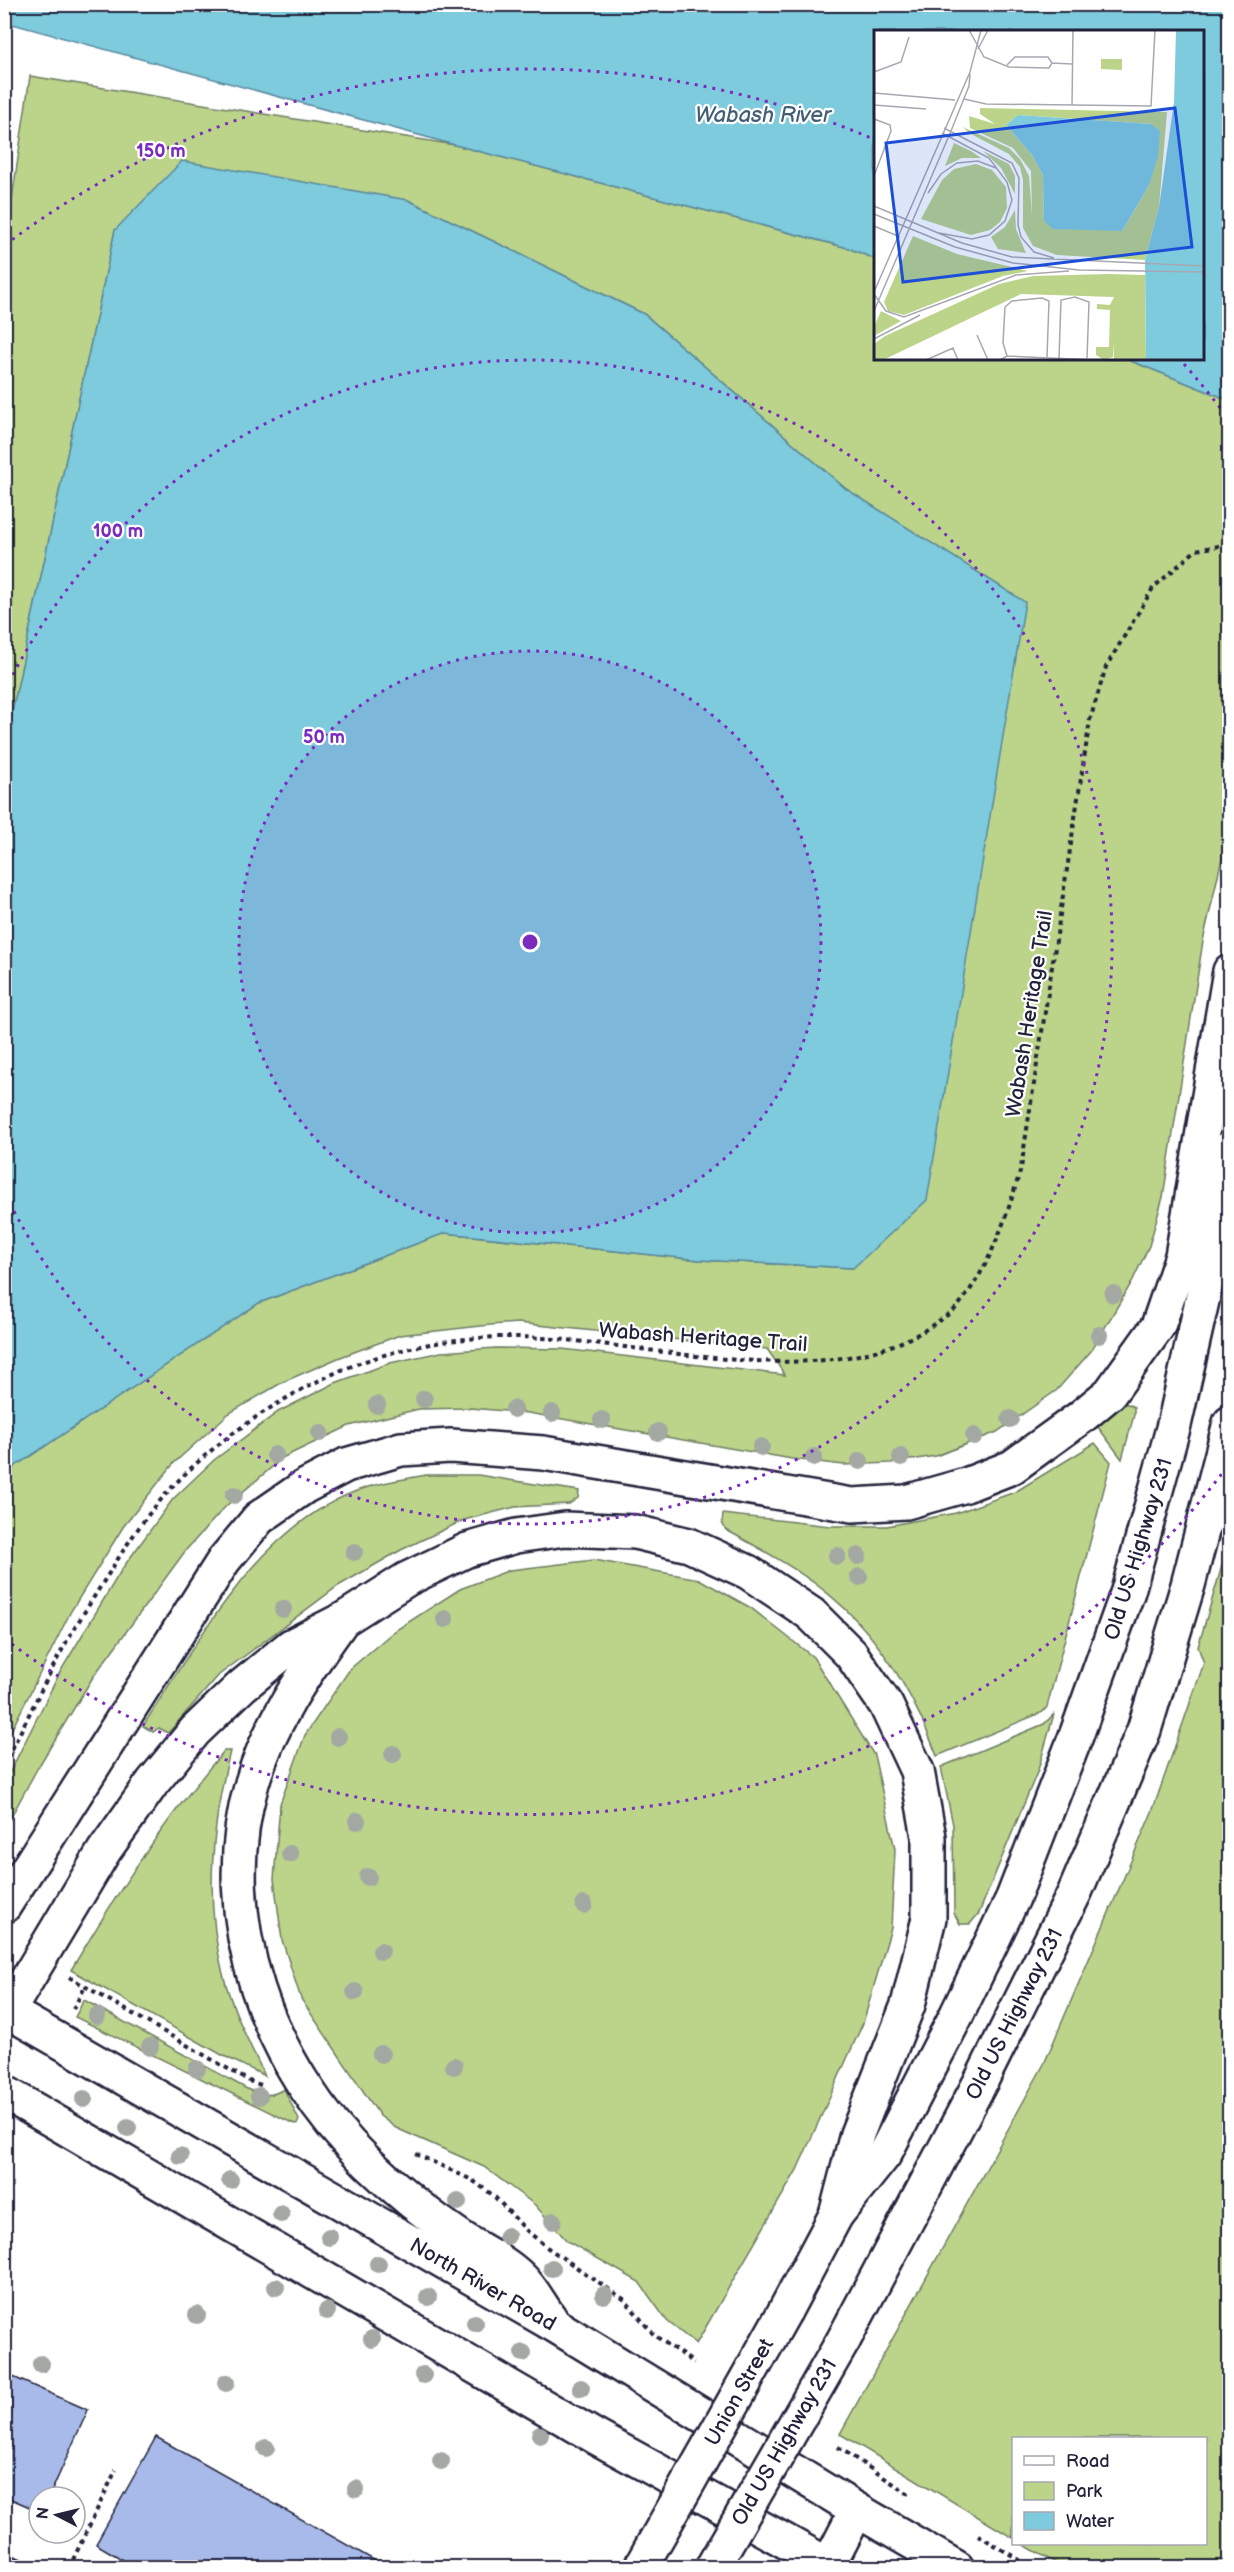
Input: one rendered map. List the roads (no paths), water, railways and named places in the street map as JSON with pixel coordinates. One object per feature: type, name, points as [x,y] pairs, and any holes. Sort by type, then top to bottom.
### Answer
[{"type":"main road","points":[[4,1906],[224,1560],[259,1518],[304,1487],[346,1465],[401,1449],[451,1446],[543,1453],[852,1505],[906,1503],[966,1485],[1012,1467],[1081,1418],[1110,1393],[1158,1326],[1182,1256],[1230,971]]},
{"type":"main road","name":"Old US Highway 231","points":[[836,2215],[884,2155],[957,2014],[1012,1898],[1076,1736],[1128,1590],[1175,1421],[1211,1261],[1230,1148]]},
{"type":"main road","name":"Old US Highway 231","points":[[712,2568],[843,2341],[982,2079],[1075,1892],[1144,1730],[1188,1585],[1230,1423]]},
{"type":"main road","points":[[6,2013],[104,1851],[153,1782],[195,1731],[242,1686],[291,1646],[344,1619],[407,1579],[466,1550],[516,1536],[565,1529],[635,1532],[689,1545],[748,1572],[811,1614],[851,1653],[886,1705],[917,1771],[929,1837],[929,1918],[908,2005],[857,2134],[836,2215]]},
{"type":"main road","points":[[344,1619],[307,1670],[279,1718],[252,1783],[241,1843],[240,1905],[251,1968],[270,2023],[295,2073],[329,2120],[367,2162],[422,2211],[520,2277],[555,2326]]},
{"type":"main road","name":"North River Road","points":[[6,2013],[555,2326],[857,2510],[957,2568]]},
{"type":"main road","points":[[4,2091],[596,2437],[830,2566],[857,2510]]},
{"type":"main road","name":"Union Street","points":[[640,2568],[785,2311],[836,2215]]},
{"type":"lane","points":[[4,2561],[19,2568]]},
{"type":"water","name":"Wabash River","points":[[4,5],[1229,5],[1229,400],[1129,360],[1204,360],[1204,30],[874,30],[874,259],[848,248],[455,145],[5,22]]},
{"type":"water","points":[[182,161],[408,200],[644,314],[846,489],[1025,602],[927,1200],[853,1268],[700,1260],[445,1233],[259,1303],[5,1473],[5,745],[115,230]]}]
